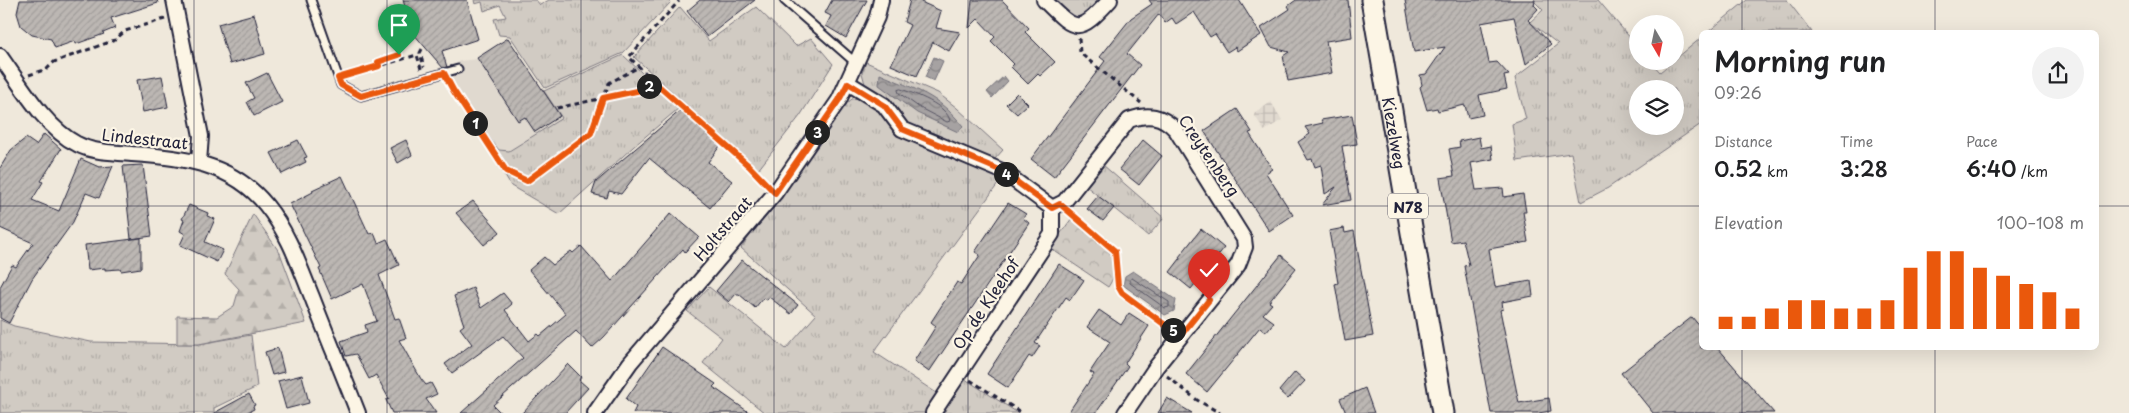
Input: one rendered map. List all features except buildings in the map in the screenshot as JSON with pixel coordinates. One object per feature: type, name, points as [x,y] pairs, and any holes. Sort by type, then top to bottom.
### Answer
[{"type":"main road","name":"Kiezelweg","points":[[1372,0],[1443,413]]},
{"type":"street","points":[[174,0],[201,136],[199,162]]},
{"type":"street","name":"Holtstraat","points":[[595,413],[630,363],[775,193],[839,100],[877,17],[881,0]]},
{"type":"street","points":[[1044,0],[1067,23],[1077,26],[1090,21],[1110,0]]},
{"type":"street","name":"Lindestraat","points":[[0,56],[46,118],[75,143],[89,149],[104,152],[171,156],[199,162],[231,176],[266,204],[291,246],[358,413]]},
{"type":"street","points":[[848,83],[884,105],[902,129],[1002,171],[1056,206],[1064,202],[1129,120],[1141,116],[1149,116]]},
{"type":"street","name":"Creytenberg","points":[[1125,413],[1156,367],[1238,265],[1245,247],[1244,239],[1176,130],[1168,121],[1159,117],[1149,116]]},
{"type":"street","name":"Op de Kleehof","points":[[933,413],[1052,234],[1056,206]]},
{"type":"lane","points":[[311,0],[341,85],[361,96],[458,69]]},
{"type":"lane","points":[[784,0],[857,64]]},
{"type":"path","points":[[679,1],[629,57],[654,82],[749,166],[775,193]]},
{"type":"path","points":[[17,80],[47,69],[54,62],[115,40],[125,32],[177,15]]},
{"type":"path","points":[[379,66],[378,62],[399,55],[390,27],[394,19]]},
{"type":"path","points":[[1077,26],[1080,53],[1147,108],[1149,116]]},
{"type":"path","points":[[422,49],[420,52],[424,64]]},
{"type":"path","points":[[338,78],[417,55],[424,79]]},
{"type":"path","points":[[444,73],[506,171],[527,181],[591,133],[609,83],[639,68]]},
{"type":"path","points":[[557,108],[646,89],[654,82]]},
{"type":"path","points":[[1056,206],[1115,251],[1118,286],[1122,293],[1180,336]]},
{"type":"path","points":[[1156,367],[1197,400],[1220,413]]},
{"type":"path","points":[[960,373],[1022,413]]},
{"type":"shaded area","points":[[508,38],[562,118],[509,151],[500,150],[488,137],[471,113],[451,76],[459,61],[478,59]]},
{"type":"shaded area","points":[[1271,102],[1282,120],[1264,131],[1254,114]]},
{"type":"green space","points":[[474,0],[536,0],[540,5],[549,0],[668,0],[670,3],[623,53],[545,88],[510,36],[499,35],[494,19],[506,17],[500,5],[484,11],[482,2],[475,4]]},
{"type":"green space","points":[[1053,0],[1101,0],[1087,14],[1077,18],[1067,14]]},
{"type":"green space","points":[[1533,0],[1598,0],[1629,37],[1629,70],[1658,70],[1660,72],[1662,70],[1684,70],[1684,52],[1699,40],[1699,125],[1608,188],[1581,202],[1571,153],[1517,161],[1512,124],[1526,119],[1515,78],[1558,44],[1530,22],[1543,10]]},
{"type":"green space","points":[[1747,0],[1787,0],[1810,30],[1710,30]]},
{"type":"green space","points":[[680,7],[709,41],[756,7],[796,46],[811,38],[833,64],[800,116],[758,170],[634,57]]},
{"type":"green space","points":[[623,55],[679,108],[559,214],[511,186],[480,135],[485,133],[499,150],[509,151],[562,118],[544,91]]},
{"type":"green space","points":[[866,62],[938,93],[1003,150],[994,160],[905,122],[885,97],[865,84],[862,73]]},
{"type":"green space","points":[[859,98],[877,106],[898,131],[989,171],[1001,180],[874,352],[938,394],[926,413],[765,413],[703,363],[722,338],[687,311],[709,287],[786,349],[816,315],[741,248],[846,104],[852,99]]},
{"type":"green space","points":[[1103,165],[1164,218],[1148,236],[1086,186]]},
{"type":"green space","points":[[253,214],[280,253],[306,323],[199,344],[177,344],[177,316],[217,317],[234,306],[239,289],[225,274]]},
{"type":"green space","points":[[1072,218],[1099,239],[1112,256],[1115,265],[1114,276],[1108,287],[1050,248]]},
{"type":"green space","points":[[0,320],[14,326],[91,342],[199,344],[251,335],[257,387],[214,408],[214,413],[0,413]]},
{"type":"green space","points":[[965,379],[1018,413],[942,413]]},
{"type":"water","points":[[934,57],[943,61],[934,81],[925,77]]},
{"type":"water","points":[[880,74],[935,100],[963,126],[958,132],[917,113],[879,85]]},
{"type":"water","points":[[1004,76],[1008,81],[992,98],[987,92]]},
{"type":"water","points":[[1133,271],[1176,300],[1174,311],[1165,315],[1123,285],[1125,276]]},
{"type":"route","points":[[399,55],[378,62],[379,66],[338,78],[341,85],[361,96],[444,73],[506,171],[527,181],[591,133],[603,98],[646,89],[654,82],[749,166],[775,193],[839,100],[848,83],[884,105],[902,129],[1002,171],[1052,208],[1060,204],[1115,251],[1118,286],[1122,293],[1180,336],[1209,300]]}]
